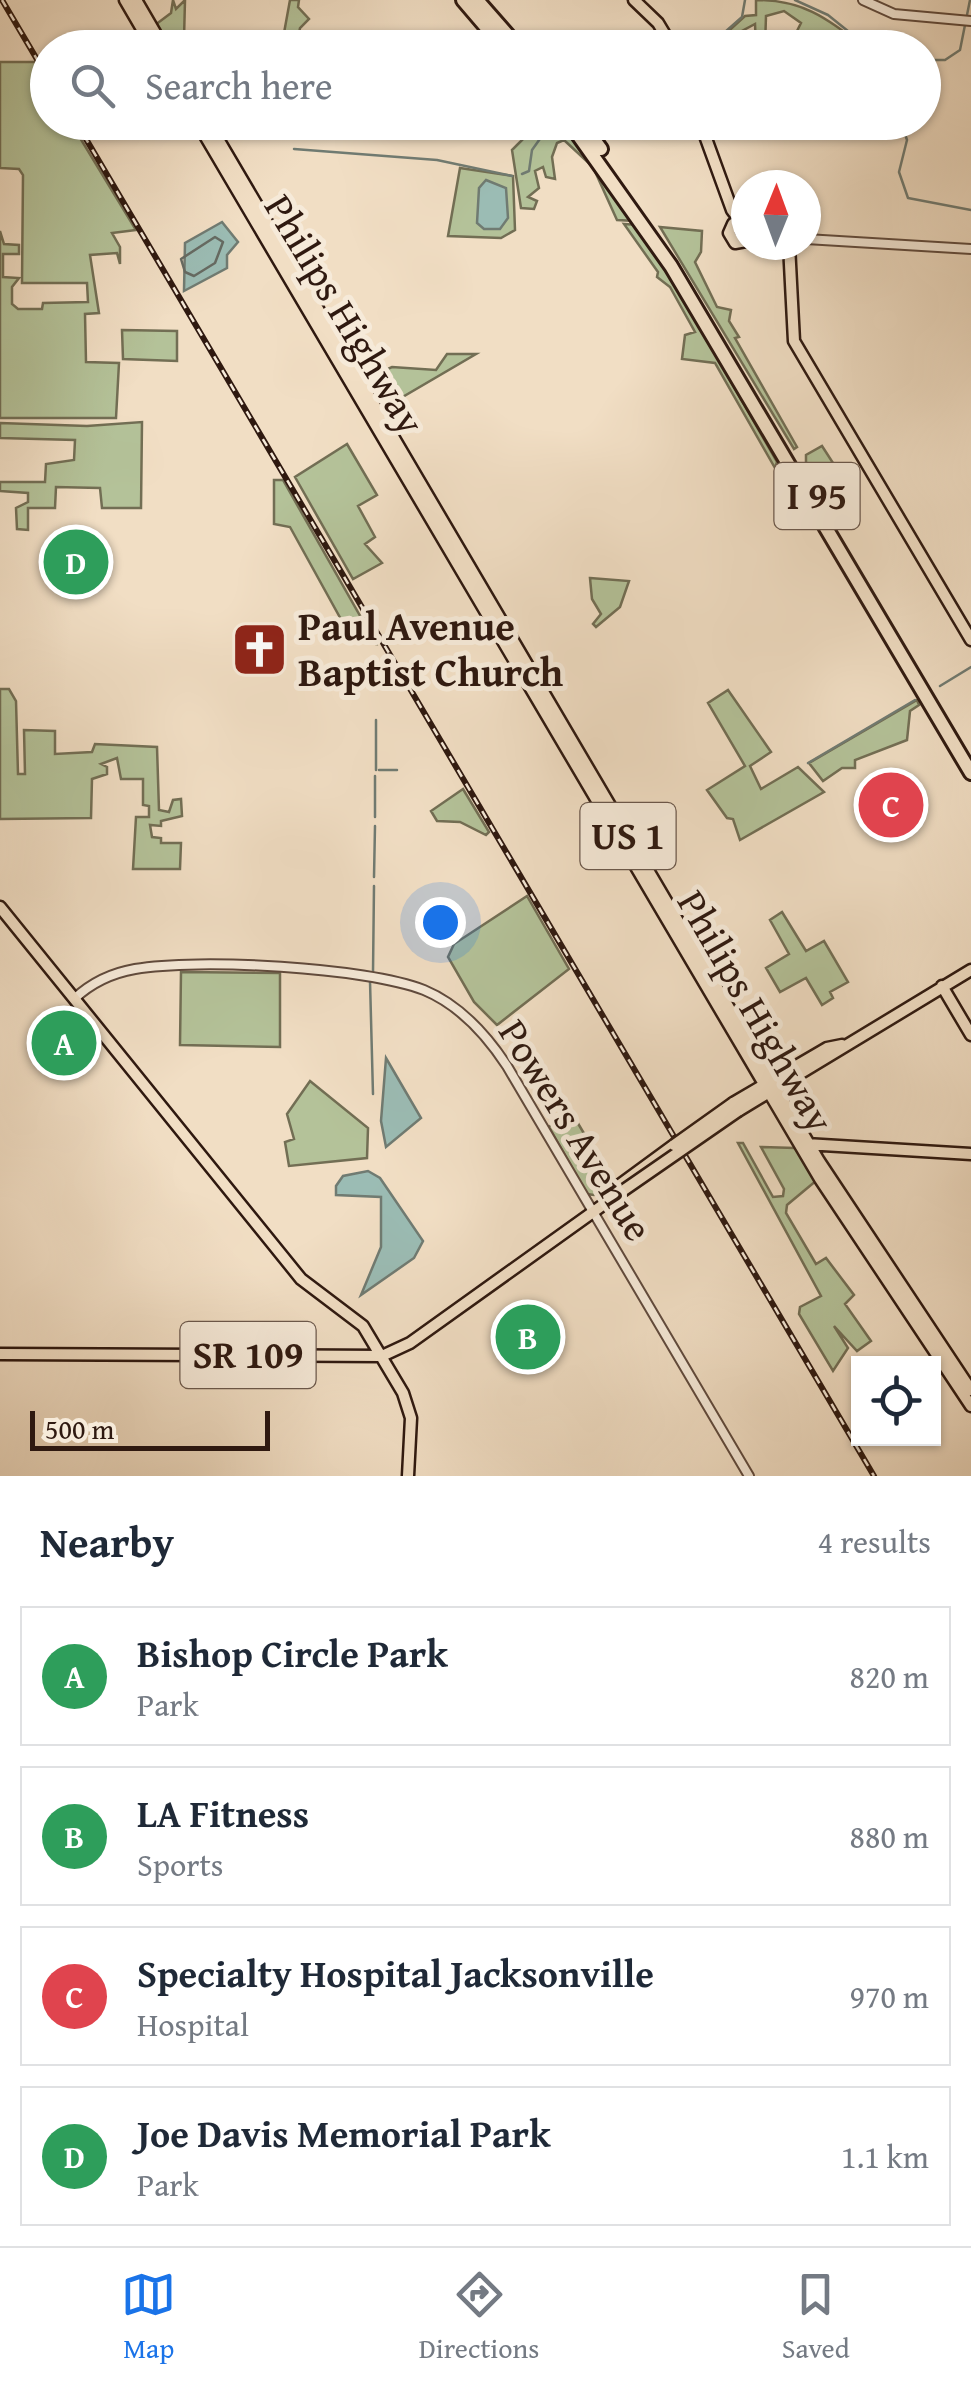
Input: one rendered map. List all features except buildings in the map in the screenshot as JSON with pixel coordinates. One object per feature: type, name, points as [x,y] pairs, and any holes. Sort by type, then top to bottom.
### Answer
[{"type":"highway","points":[[463,0],[489,30]]},
{"type":"highway","points":[[476,0],[503,30]]},
{"type":"highway","name":"I 95","points":[[582,140],[642,214]]},
{"type":"highway","name":"I 95","points":[[592,140],[656,235],[971,757]]},
{"type":"highway","name":"I 95","points":[[656,235],[971,773]]},
{"type":"main road","points":[[125,0],[142,30]]},
{"type":"main road","points":[[136,0],[154,30]]},
{"type":"main road","points":[[634,0],[662,30]]},
{"type":"main road","name":"Philips Highway","points":[[208,140],[375,424],[398,457],[406,458],[770,1086]]},
{"type":"main road","name":"Philips Highway","points":[[218,140],[390,441],[805,1145],[869,1250],[970,1399]]},
{"type":"main road","points":[[707,140],[731,207]]},
{"type":"main road","points":[[791,260],[794,341],[971,640]]},
{"type":"main road","points":[[0,907],[300,1279],[363,1326],[409,1406],[408,1476]]},
{"type":"main road","name":"SR 109","points":[[0,1354],[382,1356],[410,1343],[735,1107],[971,970]]},
{"type":"main road","points":[[942,986],[971,1035]]},
{"type":"main road","points":[[805,1145],[971,1154]]},
{"type":"street","points":[[864,0],[890,13],[971,21]]},
{"type":"street","points":[[821,240],[971,249]]},
{"type":"street","name":"Powers Avenue","points":[[74,998],[116,974],[159,967],[306,969],[378,977],[422,989],[452,1006],[487,1036],[749,1476]]},
{"type":"green space","points":[[173,0],[176,9],[185,0],[184,30],[158,30],[155,25],[171,13]]},
{"type":"green space","points":[[290,0],[299,0],[298,7],[309,19],[300,28],[285,30]]},
{"type":"green space","points":[[756,0],[788,3],[842,30],[798,30],[801,23],[784,11],[766,16],[766,30],[755,30],[755,24],[744,30],[730,30],[745,16],[756,15]]},
{"type":"green space","points":[[0,62],[30,62],[30,140],[81,140],[136,230],[112,233],[120,247],[120,264],[117,253],[90,255],[99,313],[85,314],[86,362],[119,363],[116,418],[0,418],[0,231],[4,244],[19,245],[19,254],[3,254],[3,277],[19,278],[12,287],[12,304],[18,309],[42,309],[43,303],[88,302],[87,283],[22,283],[23,175],[19,169],[0,168]]},
{"type":"green space","points":[[522,140],[564,140],[557,143],[552,157],[555,179],[546,177],[543,167],[535,171],[539,188],[528,197],[537,201],[534,209],[521,208],[512,150]]},
{"type":"green space","points":[[564,140],[577,140],[637,221],[617,220],[593,167]]},
{"type":"green space","points":[[460,168],[513,176],[515,230],[501,238],[448,236]]},
{"type":"green space","points":[[624,224],[640,225],[651,242],[777,462],[775,468],[715,363],[682,359],[685,335],[695,332],[670,287],[657,277],[658,272]]},
{"type":"green space","points":[[660,227],[702,231],[701,252],[695,262],[717,307],[731,310],[729,321],[739,337],[735,338],[797,447],[794,449]]},
{"type":"green space","points":[[122,330],[177,331],[177,361],[123,359]]},
{"type":"green space","points":[[447,354],[476,354],[382,409],[365,379],[392,367],[436,370]]},
{"type":"green space","points":[[142,422],[141,508],[102,508],[100,488],[56,487],[55,508],[28,508],[28,530],[17,529],[16,508],[28,502],[28,493],[0,491],[0,482],[45,482],[46,464],[74,460],[75,440],[0,438],[0,423],[87,426]]},
{"type":"green space","points":[[347,444],[377,495],[358,506],[375,537],[365,544],[382,563],[353,579],[295,477]]},
{"type":"green space","points":[[822,446],[846,483],[825,494],[806,463],[806,455]]},
{"type":"green space","points":[[274,480],[283,480],[376,644],[353,641],[290,527],[274,524]]},
{"type":"green space","points":[[590,578],[629,581],[620,607],[596,627],[593,624],[601,614],[592,599]]},
{"type":"green space","points":[[0,689],[9,689],[16,701],[18,774],[25,774],[24,730],[55,731],[55,754],[92,752],[95,744],[157,747],[159,810],[169,812],[173,800],[181,799],[182,816],[161,821],[161,826],[150,825],[152,837],[161,838],[161,843],[181,843],[180,869],[133,869],[136,817],[149,817],[149,806],[143,805],[143,779],[121,779],[117,758],[101,764],[107,767],[107,774],[92,779],[91,818],[0,819]]},
{"type":"green space","points":[[728,690],[771,752],[750,766],[761,789],[798,767],[824,792],[740,840],[733,819],[727,818],[707,790],[745,766],[708,703]]},
{"type":"green space","points":[[917,700],[919,705],[910,711],[907,740],[855,760],[855,768],[842,768],[823,781],[809,763]]},
{"type":"green space","points":[[463,789],[489,832],[486,835],[460,822],[437,821],[431,811]]},
{"type":"green space","points":[[527,896],[569,969],[497,1025],[474,1002],[448,957],[454,944]]},
{"type":"green space","points":[[782,912],[806,951],[824,941],[848,982],[830,992],[833,998],[822,1005],[806,978],[780,992],[766,968],[789,954],[770,920]]},
{"type":"green space","points":[[181,972],[280,973],[280,1047],[180,1045]]},
{"type":"green space","points":[[310,1081],[368,1128],[367,1158],[289,1166],[285,1142],[294,1139],[287,1114]]},
{"type":"green space","points":[[570,1110],[613,1182],[594,1195],[587,1194],[549,1127]]},
{"type":"green space","points":[[738,1143],[743,1143],[773,1197],[783,1196],[784,1189],[761,1147],[795,1148],[817,1180],[787,1205],[786,1213],[816,1264],[826,1258],[854,1295],[845,1304],[871,1341],[857,1351],[834,1326],[848,1348],[833,1371],[799,1314],[800,1307],[821,1296]]},
{"type":"water","points":[[486,180],[506,188],[508,218],[500,229],[484,229],[477,223],[479,188]]},
{"type":"water","points":[[222,222],[238,242],[227,255],[227,268],[184,291],[185,243]]},
{"type":"water","points":[[386,1058],[421,1118],[386,1147],[381,1121]]},
{"type":"water","points":[[368,1171],[380,1178],[423,1241],[414,1258],[361,1295],[381,1247],[381,1197],[336,1195],[336,1186],[343,1176]]},
{"type":"waterway","points":[[727,30],[742,17],[745,0]]},
{"type":"waterway","points":[[795,0],[828,15],[847,30]]},
{"type":"waterway","points":[[941,60],[960,50],[970,0]]},
{"type":"waterway","points":[[522,174],[529,171],[532,150],[539,140]]},
{"type":"waterway","points":[[907,140],[899,172],[908,198],[971,210]]},
{"type":"waterway","points":[[294,149],[437,160],[512,176]]},
{"type":"waterway","points":[[940,686],[971,667]]},
{"type":"waterway","points":[[808,763],[915,700]]},
{"type":"waterway","points":[[376,720],[376,770]]},
{"type":"waterway","points":[[379,770],[397,770]]},
{"type":"waterway","points":[[375,776],[375,817]]},
{"type":"waterway","points":[[374,877],[375,826]]},
{"type":"waterway","points":[[373,972],[374,886]]},
{"type":"waterway","points":[[370,981],[373,1094]]},
{"type":"railway","points":[[2,0],[30,47]]},
{"type":"railway","points":[[87,140],[874,1476]]},
{"type":"place","name":"Joe Davis Memorial Park","points":[[76,562]]},
{"type":"place","name":"Paul Avenue Baptist Church","points":[[259,649]]},
{"type":"place","name":"Specialty Hospital Jacksonville","points":[[891,805]]},
{"type":"place","name":"Bishop Circle Park","points":[[64,1043]]},
{"type":"place","name":"LA Fitness","points":[[528,1337]]}]
